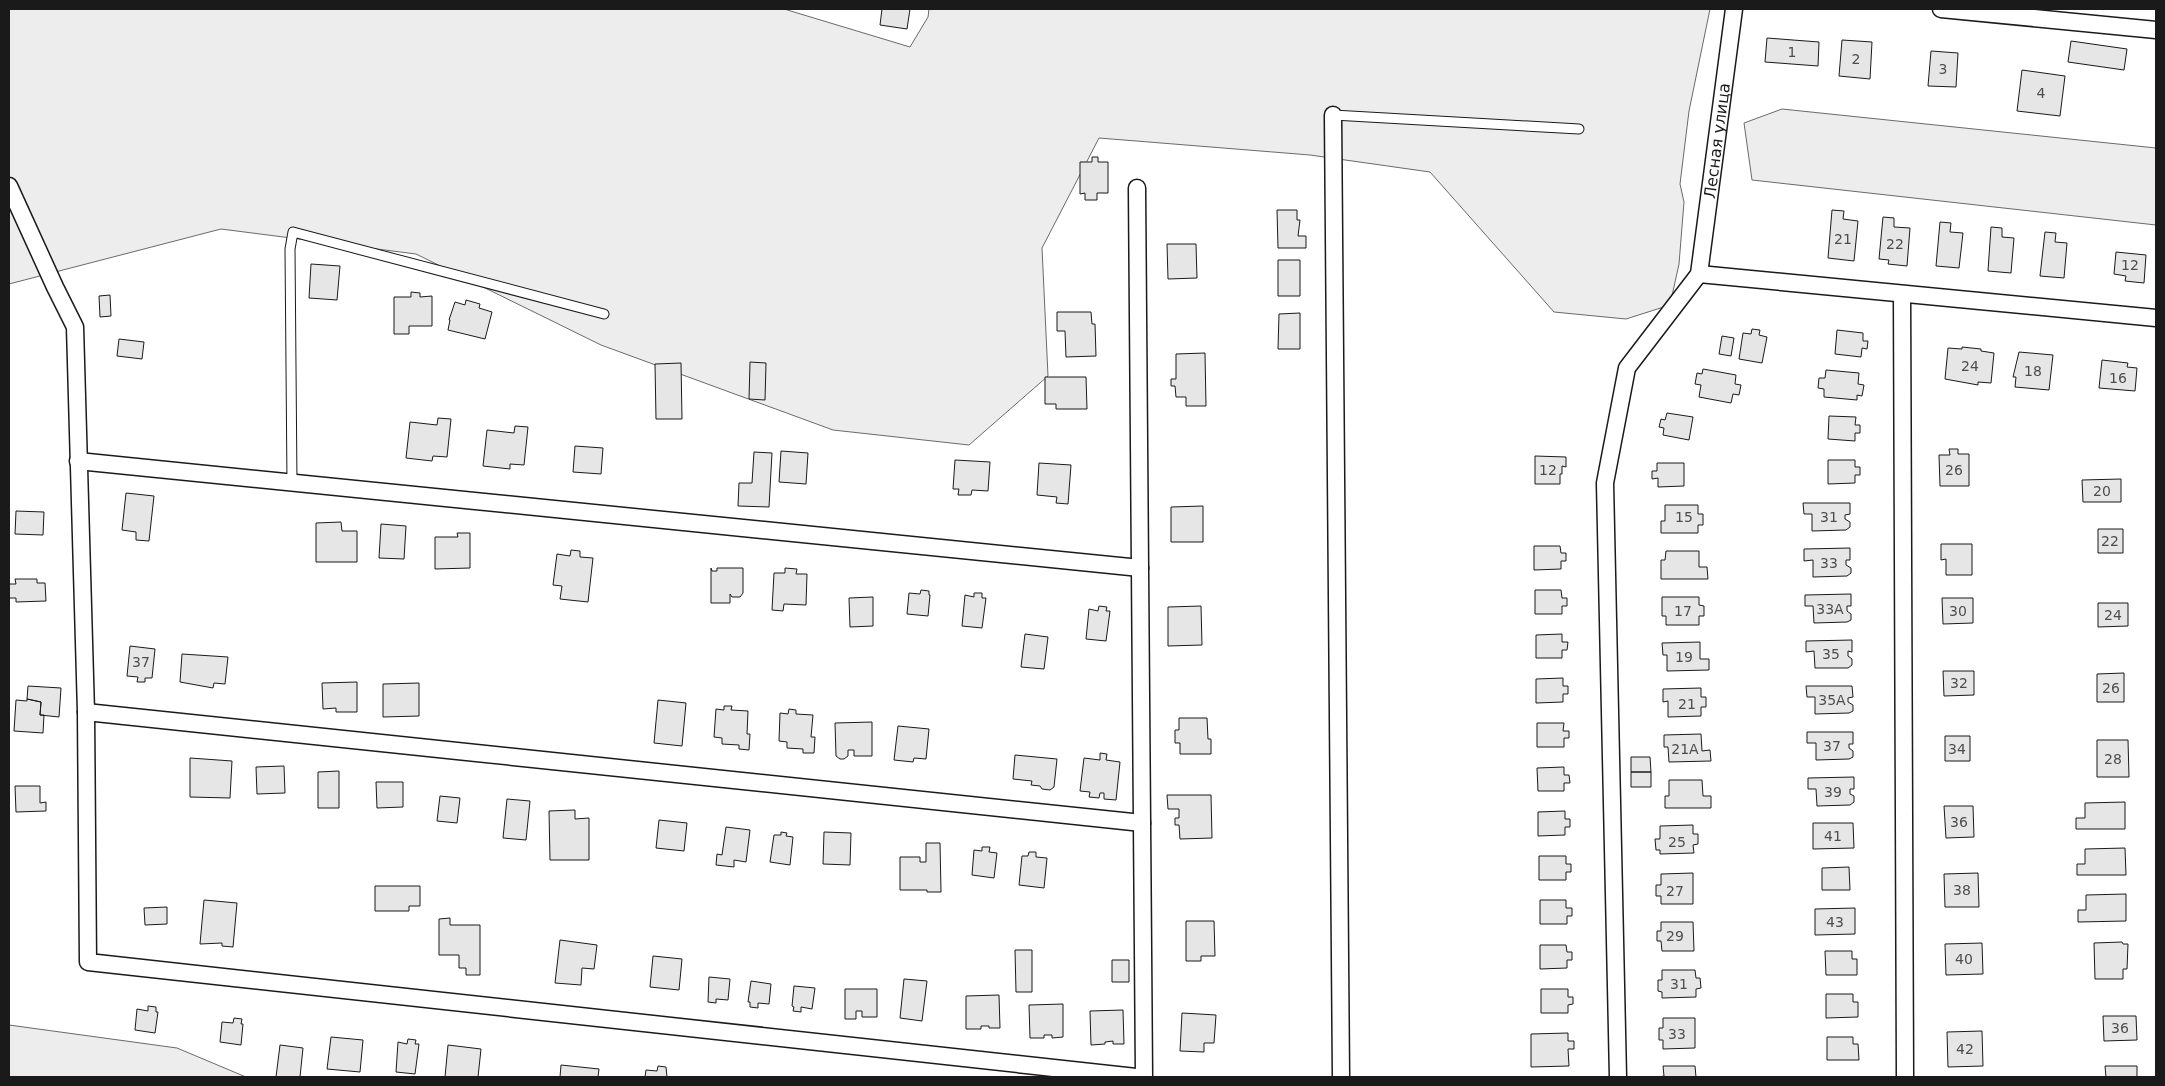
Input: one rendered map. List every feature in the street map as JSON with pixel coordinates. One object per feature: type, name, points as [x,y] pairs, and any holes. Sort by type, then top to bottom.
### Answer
[{"type":"street","name":"Лесная улица","points":[[1699,274],[1734,9]]},
{"type":"street","points":[[1941,9],[2035,13],[2156,30]]},
{"type":"street","points":[[1333,115],[1341,1077]]},
{"type":"street","points":[[9,186],[75,327],[86,712],[88,962],[1136,1077]]},
{"type":"street","points":[[1137,188],[1144,1077]]},
{"type":"street","points":[[1618,1077],[1604,482],[1627,368],[1699,274],[2156,318]]},
{"type":"street","points":[[1902,294],[1905,1077]]},
{"type":"street","points":[[78,461],[1140,568]]},
{"type":"street","points":[[86,712],[1142,822]]},
{"type":"lane","points":[[1333,115],[1579,129]]},
{"type":"lane","points":[[292,482],[290,249],[293,232],[604,314]]},
{"type":"shaded area","points":[[9,9],[784,9],[910,47],[928,17],[929,9],[1710,9],[1689,111],[1680,184],[1684,202],[1679,264],[1670,305],[1626,319],[1554,312],[1430,172],[1310,155],[1099,138],[1042,248],[1048,376],[969,445],[833,430],[601,345],[416,254],[221,229],[9,284]]},
{"type":"shaded area","points":[[1782,109],[2156,148],[2156,225],[1752,180],[1744,123]]},
{"type":"shaded area","points":[[9,1025],[177,1048],[246,1077],[9,1077]]},
{"type":"building","points":[[882,9],[910,9],[907,29],[880,25]]},
{"type":"building","points":[[1767,38],[1819,42],[1818,66],[1765,62]]},
{"type":"building","points":[[1842,40],[1872,42],[1870,79],[1839,76]]},
{"type":"building","points":[[2071,41],[2127,49],[2124,70],[2068,62]]},
{"type":"building","points":[[1931,51],[1958,53],[1956,87],[1928,86]]},
{"type":"building","points":[[2022,70],[2065,76],[2060,116],[2017,111]]},
{"type":"building","points":[[1092,157],[1098,157],[1098,162],[1108,162],[1108,193],[1097,193],[1097,200],[1085,200],[1085,193],[1080,194],[1080,162],[1092,162]]},
{"type":"building","points":[[1277,210],[1297,210],[1297,220],[1300,220],[1298,236],[1306,236],[1306,248],[1278,248]]},
{"type":"building","points":[[1832,210],[1844,211],[1843,219],[1858,221],[1854,261],[1828,258]]},
{"type":"building","points":[[1883,217],[1894,218],[1894,227],[1910,228],[1907,266],[1888,264],[1889,260],[1879,259]]},
{"type":"building","points":[[1940,222],[1951,223],[1950,232],[1963,233],[1959,268],[1936,266]]},
{"type":"building","points":[[1991,227],[2002,228],[2002,237],[2014,238],[2011,273],[1988,271]]},
{"type":"building","points":[[2045,232],[2056,233],[2055,242],[2067,243],[2064,278],[2040,276]]},
{"type":"building","points":[[1167,244],[1196,244],[1197,278],[1168,279]]},
{"type":"building","points":[[2116,252],[2146,255],[2144,283],[2125,281],[2126,276],[2114,274]]},
{"type":"building","points":[[1278,260],[1300,260],[1300,296],[1278,296]]},
{"type":"building","points":[[311,264],[340,266],[337,300],[309,298]]},
{"type":"building","points":[[411,292],[420,293],[420,297],[432,296],[432,326],[409,326],[409,334],[394,334],[394,297],[411,297]]},
{"type":"building","points":[[110,295],[111,316],[100,317],[99,296]]},
{"type":"building","points":[[466,300],[480,304],[479,308],[492,312],[485,339],[448,330],[455,302],[465,305]]},
{"type":"building","points":[[1057,312],[1091,312],[1092,324],[1095,324],[1096,356],[1066,357],[1065,331],[1057,331]]},
{"type":"building","points":[[1300,313],[1300,349],[1278,349],[1279,314]]},
{"type":"building","points":[[1752,329],[1760,330],[1759,335],[1767,337],[1762,363],[1739,359],[1743,333],[1751,334]]},
{"type":"building","points":[[1837,330],[1863,333],[1863,341],[1868,341],[1867,349],[1862,348],[1861,357],[1835,354]]},
{"type":"building","points":[[1722,336],[1734,338],[1731,356],[1719,354]]},
{"type":"building","points":[[119,339],[144,342],[142,359],[117,356]]},
{"type":"building","points":[[1962,347],[1981,349],[1981,351],[1994,353],[1991,383],[1978,382],[1978,385],[1945,379],[1948,348],[1962,349]]},
{"type":"building","points":[[2019,352],[2053,355],[2049,390],[2015,387],[2016,377],[2013,377]]},
{"type":"building","points":[[1205,353],[1206,406],[1186,406],[1186,397],[1176,397],[1175,386],[1171,386],[1171,379],[1176,379],[1176,354]]},
{"type":"building","points":[[2102,360],[2128,363],[2127,367],[2137,368],[2135,391],[2099,388]]},
{"type":"building","points":[[750,362],[766,363],[765,400],[749,399]]},
{"type":"building","points":[[681,363],[682,419],[656,419],[655,364]]},
{"type":"building","points":[[1703,369],[1736,375],[1735,384],[1741,385],[1739,395],[1733,394],[1731,403],[1699,397],[1701,385],[1695,384],[1697,373],[1702,374]]},
{"type":"building","points":[[1826,370],[1859,373],[1858,384],[1864,385],[1862,396],[1857,395],[1857,400],[1824,397],[1824,389],[1818,388],[1819,378],[1825,378]]},
{"type":"building","points":[[1045,377],[1086,377],[1087,409],[1056,409],[1056,404],[1045,404]]},
{"type":"building","points":[[1667,413],[1693,417],[1689,440],[1663,435],[1664,428],[1659,427],[1661,419],[1665,420]]},
{"type":"building","points":[[1829,416],[1856,417],[1855,425],[1860,425],[1860,433],[1855,433],[1855,441],[1828,439]]},
{"type":"building","points":[[438,418],[451,419],[447,457],[433,456],[432,461],[406,458],[410,422],[437,425]]},
{"type":"building","points":[[515,426],[528,427],[524,465],[510,464],[510,469],[483,466],[487,430],[514,433]]},
{"type":"building","points":[[575,446],[603,448],[601,474],[573,472]]},
{"type":"building","points":[[1949,449],[1958,449],[1958,454],[1969,454],[1969,486],[1940,486],[1939,455],[1950,455]]},
{"type":"building","points":[[781,451],[808,453],[806,484],[779,482]]},
{"type":"building","points":[[754,452],[772,453],[769,507],[738,506],[739,483],[752,483]]},
{"type":"building","points":[[1535,456],[1566,457],[1566,467],[1562,466],[1562,474],[1560,474],[1560,484],[1535,484]]},
{"type":"building","points":[[955,460],[990,462],[988,491],[972,490],[971,495],[958,495],[959,489],[953,489]]},
{"type":"building","points":[[1828,460],[1855,460],[1855,467],[1860,467],[1860,475],[1855,475],[1855,483],[1828,484]]},
{"type":"building","points":[[1039,463],[1071,465],[1068,504],[1056,503],[1057,497],[1037,495]]},
{"type":"building","points":[[1657,463],[1684,463],[1684,486],[1658,487],[1658,478],[1652,479],[1652,471],[1657,471]]},
{"type":"building","points":[[2121,479],[2121,502],[2083,502],[2082,480]]},
{"type":"building","points":[[126,493],[154,496],[149,541],[136,540],[136,532],[122,530]]},
{"type":"building","points":[[1803,503],[1850,503],[1850,514],[1845,515],[1845,519],[1850,522],[1850,527],[1846,530],[1812,531],[1812,514],[1804,514]]},
{"type":"building","points":[[1665,505],[1698,505],[1698,514],[1703,514],[1703,525],[1698,525],[1698,533],[1661,533],[1661,521],[1665,521]]},
{"type":"building","points":[[1203,506],[1203,542],[1171,542],[1171,507]]},
{"type":"building","points":[[16,511],[44,512],[43,535],[15,534]]},
{"type":"building","points":[[341,522],[342,531],[357,531],[357,562],[316,562],[316,523]]},
{"type":"building","points":[[381,524],[406,526],[404,559],[379,558]]},
{"type":"building","points":[[2098,529],[2123,529],[2123,553],[2098,553]]},
{"type":"building","points":[[457,533],[470,533],[470,568],[435,569],[435,537],[458,537]]},
{"type":"building","points":[[1941,544],[1972,544],[1972,575],[1946,575],[1946,559],[1941,560]]},
{"type":"building","points":[[1534,546],[1560,546],[1561,553],[1566,553],[1566,561],[1561,561],[1561,569],[1534,570]]},
{"type":"building","points":[[1850,548],[1850,560],[1846,560],[1846,565],[1851,568],[1851,573],[1847,576],[1813,577],[1813,560],[1804,561],[1804,549]]},
{"type":"building","points":[[571,550],[580,551],[580,557],[593,558],[588,602],[560,599],[562,586],[553,585],[557,554],[570,556]]},
{"type":"building","points":[[1666,551],[1699,551],[1699,567],[1707,567],[1708,579],[1661,579],[1661,560],[1665,560]]},
{"type":"building","points":[[711,568],[712,571],[717,571],[717,568],[743,568],[743,593],[740,597],[732,597],[730,594],[730,603],[711,603]]},
{"type":"building","points":[[785,568],[797,569],[796,574],[807,574],[806,605],[784,604],[783,611],[772,610],[774,573],[785,573]]},
{"type":"building","points":[[15,579],[37,579],[37,583],[45,583],[46,601],[16,602],[16,598],[9,598],[9,584],[16,584]]},
{"type":"building","points":[[921,590],[929,591],[928,616],[907,614],[909,593],[920,594]]},
{"type":"building","points":[[1535,590],[1561,590],[1562,598],[1567,598],[1567,606],[1562,606],[1562,614],[1535,614]]},
{"type":"building","points":[[974,593],[982,593],[982,598],[986,598],[982,628],[962,626],[965,595],[974,597]]},
{"type":"building","points":[[1851,594],[1851,606],[1847,606],[1847,611],[1851,614],[1851,620],[1847,622],[1814,623],[1813,606],[1805,606],[1805,595]]},
{"type":"building","points":[[873,597],[873,626],[850,627],[849,598]]},
{"type":"building","points":[[1662,597],[1699,597],[1699,605],[1704,606],[1704,616],[1699,616],[1699,625],[1666,625],[1666,616],[1662,616]]},
{"type":"building","points":[[1942,598],[1973,598],[1973,623],[1943,624]]},
{"type":"building","points":[[2098,603],[2128,603],[2128,626],[2098,627]]},
{"type":"building","points":[[1099,606],[1107,607],[1106,611],[1110,611],[1106,641],[1086,639],[1089,609],[1098,611]]},
{"type":"building","points":[[1201,606],[1202,645],[1168,646],[1168,607]]},
{"type":"building","points":[[1025,634],[1048,637],[1044,669],[1021,667]]},
{"type":"building","points":[[1562,634],[1562,642],[1568,642],[1567,650],[1562,650],[1562,658],[1536,658],[1536,635]]},
{"type":"building","points":[[1852,640],[1852,652],[1848,651],[1848,656],[1852,659],[1852,665],[1848,668],[1815,668],[1814,651],[1806,652],[1806,641]]},
{"type":"building","points":[[1700,642],[1700,659],[1709,659],[1709,670],[1667,671],[1667,655],[1663,655],[1662,643]]},
{"type":"building","points":[[130,646],[155,649],[152,678],[145,678],[145,682],[137,682],[138,677],[127,676]]},
{"type":"building","points":[[182,654],[228,657],[225,684],[214,683],[213,688],[180,682]]},
{"type":"building","points":[[1943,671],[1974,671],[1974,695],[1944,696]]},
{"type":"building","points":[[2124,673],[2124,702],[2097,702],[2097,674]]},
{"type":"building","points":[[1563,678],[1563,686],[1568,686],[1568,694],[1563,694],[1563,702],[1536,703],[1536,679]]},
{"type":"building","points":[[357,682],[357,712],[336,712],[336,708],[323,709],[322,683]]},
{"type":"building","points":[[419,683],[419,716],[383,717],[383,684]]},
{"type":"building","points":[[28,686],[61,688],[59,717],[40,715],[41,702],[27,699]]},
{"type":"building","points":[[1806,686],[1852,686],[1853,697],[1848,698],[1848,702],[1853,705],[1853,711],[1849,713],[1815,714],[1815,697],[1807,697]]},
{"type":"building","points":[[1701,688],[1701,697],[1706,697],[1706,707],[1701,707],[1701,716],[1668,717],[1668,701],[1663,702],[1663,689]]},
{"type":"building","points":[[27,699],[41,702],[40,715],[44,715],[43,733],[14,731],[16,700],[27,701]]},
{"type":"building","points":[[658,700],[686,703],[682,746],[654,743]]},
{"type":"building","points":[[724,706],[732,706],[731,710],[748,711],[747,734],[750,734],[749,750],[739,749],[739,745],[722,744],[722,738],[714,737],[716,709],[724,710]]},
{"type":"building","points":[[789,709],[796,710],[796,714],[813,715],[811,737],[815,737],[814,753],[803,753],[803,749],[787,748],[787,742],[779,741],[780,713],[788,714]]},
{"type":"building","points":[[1179,718],[1207,718],[1208,739],[1211,739],[1211,754],[1180,754],[1180,743],[1175,743],[1175,730],[1179,730]]},
{"type":"building","points":[[872,722],[872,756],[854,756],[854,750],[848,750],[848,756],[844,759],[836,756],[835,723]]},
{"type":"building","points":[[1537,723],[1564,723],[1563,731],[1569,731],[1569,738],[1564,738],[1564,747],[1537,747]]},
{"type":"building","points":[[898,726],[929,729],[926,759],[914,758],[913,762],[894,760]]},
{"type":"building","points":[[1807,732],[1853,732],[1853,744],[1849,744],[1849,748],[1853,751],[1853,757],[1849,759],[1816,760],[1816,743],[1807,743]]},
{"type":"building","points":[[1701,734],[1702,751],[1710,750],[1711,761],[1669,762],[1668,747],[1664,747],[1664,735]]},
{"type":"building","points":[[1945,736],[1970,736],[1970,761],[1945,761]]},
{"type":"building","points":[[2097,740],[2128,740],[2129,777],[2097,777]]},
{"type":"building","points":[[1100,753],[1107,754],[1106,760],[1120,762],[1116,800],[1104,799],[1104,793],[1100,793],[1099,798],[1089,797],[1090,792],[1080,791],[1084,758],[1100,760]]},
{"type":"building","points":[[1015,755],[1057,759],[1054,787],[1050,790],[1042,789],[1040,786],[1031,785],[1032,781],[1013,779]]},
{"type":"building","points":[[1631,757],[1650,757],[1651,772],[1631,772]]},
{"type":"building","points":[[190,758],[232,761],[230,798],[190,797]]},
{"type":"building","points":[[284,766],[285,793],[257,794],[256,767]]},
{"type":"building","points":[[1564,767],[1564,775],[1569,775],[1570,783],[1564,783],[1564,791],[1538,791],[1537,768]]},
{"type":"building","points":[[339,771],[339,808],[318,808],[318,772]]},
{"type":"building","points":[[1631,772],[1651,772],[1651,787],[1631,787]]},
{"type":"building","points":[[1854,777],[1854,789],[1850,789],[1850,794],[1854,796],[1854,802],[1850,805],[1817,806],[1816,789],[1808,789],[1808,778]]},
{"type":"building","points":[[1669,780],[1702,780],[1703,796],[1711,796],[1711,808],[1665,808],[1665,796],[1669,796]]},
{"type":"building","points":[[376,782],[403,782],[403,807],[377,808]]},
{"type":"building","points":[[15,786],[40,786],[40,803],[46,802],[46,811],[16,812]]},
{"type":"building","points":[[1167,795],[1211,795],[1212,838],[1180,839],[1179,825],[1175,825],[1175,818],[1179,818],[1179,809],[1168,809]]},
{"type":"building","points":[[440,796],[460,798],[457,823],[437,821]]},
{"type":"building","points":[[507,799],[530,801],[526,840],[503,838]]},
{"type":"building","points":[[2125,802],[2125,829],[2076,829],[2076,818],[2085,818],[2085,803]]},
{"type":"building","points":[[1944,806],[1973,806],[1974,837],[1946,838]]},
{"type":"building","points":[[575,810],[575,819],[589,818],[589,860],[550,860],[549,811]]},
{"type":"building","points":[[1565,811],[1565,819],[1570,819],[1570,827],[1565,827],[1565,835],[1538,836],[1538,812]]},
{"type":"building","points":[[659,820],[687,823],[684,851],[656,848]]},
{"type":"building","points":[[1813,823],[1853,823],[1854,848],[1813,849]]},
{"type":"building","points":[[1693,825],[1693,834],[1698,834],[1698,844],[1693,845],[1694,853],[1660,854],[1660,850],[1656,850],[1655,839],[1660,839],[1660,826]]},
{"type":"building","points":[[726,827],[750,830],[746,862],[734,860],[734,867],[716,865],[717,854],[722,855]]},
{"type":"building","points":[[781,832],[787,833],[786,836],[793,837],[790,865],[770,862],[774,835],[781,835]]},
{"type":"building","points":[[824,832],[851,833],[850,865],[823,864]]},
{"type":"building","points":[[926,843],[940,843],[941,892],[900,890],[900,857],[920,857],[920,862],[926,862]]},
{"type":"building","points":[[982,847],[990,847],[989,852],[997,853],[994,878],[972,875],[974,850],[982,851]]},
{"type":"building","points":[[2125,848],[2126,875],[2077,875],[2077,864],[2085,864],[2085,849]]},
{"type":"building","points":[[1029,852],[1036,852],[1036,857],[1047,858],[1044,888],[1019,885],[1022,856],[1028,856]]},
{"type":"building","points":[[1539,856],[1566,856],[1566,864],[1571,864],[1571,872],[1566,872],[1566,880],[1539,880]]},
{"type":"building","points":[[1849,867],[1850,890],[1822,890],[1822,868]]},
{"type":"building","points":[[1693,873],[1693,904],[1661,904],[1661,896],[1656,896],[1656,885],[1661,885],[1661,874]]},
{"type":"building","points":[[1978,873],[1979,907],[1945,907],[1944,874]]},
{"type":"building","points":[[375,886],[420,886],[420,906],[409,906],[409,911],[375,911]]},
{"type":"building","points":[[2126,894],[2126,921],[2078,922],[2078,910],[2086,910],[2086,895]]},
{"type":"building","points":[[204,900],[237,903],[233,947],[222,946],[222,943],[200,944]]},
{"type":"building","points":[[1540,900],[1566,900],[1566,908],[1572,908],[1572,916],[1567,916],[1567,924],[1540,924]]},
{"type":"building","points":[[167,907],[167,924],[145,925],[144,908]]},
{"type":"building","points":[[1855,908],[1855,934],[1815,935],[1815,909]]},
{"type":"building","points":[[450,918],[450,925],[480,925],[480,975],[466,975],[466,968],[459,968],[459,955],[439,955],[439,919]]},
{"type":"building","points":[[1186,921],[1214,921],[1215,956],[1201,956],[1201,961],[1186,961]]},
{"type":"building","points":[[1661,922],[1693,922],[1694,951],[1662,951],[1661,941],[1657,941],[1657,931],[1661,931]]},
{"type":"building","points":[[560,940],[597,945],[594,969],[582,968],[581,985],[555,983]]},
{"type":"building","points":[[2122,942],[2123,944],[2128,944],[2127,969],[2123,969],[2123,979],[2095,979],[2094,943]]},
{"type":"building","points":[[1982,943],[1983,974],[1946,975],[1945,944]]},
{"type":"building","points":[[1540,945],[1566,945],[1567,952],[1572,952],[1572,960],[1567,960],[1567,968],[1540,969]]},
{"type":"building","points":[[1015,950],[1032,950],[1032,992],[1016,992]]},
{"type":"building","points":[[1825,951],[1852,951],[1852,959],[1857,959],[1857,975],[1826,975]]},
{"type":"building","points":[[653,956],[682,959],[679,990],[650,987]]},
{"type":"building","points":[[1112,960],[1129,960],[1129,982],[1112,982]]},
{"type":"building","points":[[1662,970],[1695,970],[1696,978],[1700,978],[1701,988],[1696,989],[1696,997],[1662,998],[1662,992],[1658,991],[1658,980],[1662,980]]},
{"type":"building","points":[[709,977],[730,979],[728,1000],[716,999],[716,1003],[708,1002]]},
{"type":"building","points":[[904,979],[927,981],[922,1021],[900,1018]]},
{"type":"building","points":[[751,981],[771,984],[769,1004],[758,1003],[758,1008],[750,1007],[750,1002],[748,1002]]},
{"type":"building","points":[[794,986],[815,988],[812,1009],[801,1007],[801,1012],[793,1011]]},
{"type":"building","points":[[845,989],[877,989],[877,1017],[862,1017],[862,1011],[856,1011],[856,1019],[845,1019]]},
{"type":"building","points":[[1541,989],[1568,989],[1568,997],[1573,997],[1573,1004],[1568,1005],[1568,1013],[1541,1013]]},
{"type":"building","points":[[1826,994],[1853,994],[1853,1002],[1858,1002],[1858,1017],[1826,1018]]},
{"type":"building","points":[[999,995],[1000,1028],[981,1026],[981,1029],[966,1029],[966,996]]},
{"type":"building","points":[[1063,1004],[1063,1037],[1052,1038],[1052,1035],[1044,1035],[1044,1038],[1030,1038],[1029,1005]]},
{"type":"building","points":[[148,1006],[156,1007],[156,1012],[158,1012],[155,1033],[135,1030],[137,1009],[148,1011]]},
{"type":"building","points":[[1123,1010],[1124,1044],[1113,1044],[1113,1041],[1105,1042],[1105,1044],[1091,1045],[1090,1011]]},
{"type":"building","points":[[1182,1013],[1216,1015],[1214,1043],[1204,1043],[1204,1052],[1180,1051]]},
{"type":"building","points":[[2103,1016],[2136,1016],[2137,1040],[2104,1041]]},
{"type":"building","points":[[234,1018],[242,1019],[241,1045],[220,1042],[222,1022],[233,1023]]},
{"type":"building","points":[[1663,1018],[1695,1018],[1695,1048],[1663,1049],[1663,1040],[1659,1040],[1659,1028],[1663,1028]]},
{"type":"building","points":[[1982,1031],[1983,1066],[1948,1067],[1947,1032]]},
{"type":"building","points":[[1568,1033],[1568,1041],[1574,1041],[1574,1049],[1568,1049],[1569,1066],[1531,1067],[1531,1034]]},
{"type":"building","points":[[331,1037],[363,1040],[360,1072],[327,1069]]},
{"type":"building","points":[[1827,1037],[1853,1037],[1853,1044],[1858,1044],[1859,1060],[1827,1060]]},
{"type":"building","points":[[408,1039],[416,1040],[415,1044],[419,1044],[415,1074],[396,1072],[398,1042],[407,1044]]},
{"type":"building","points":[[280,1045],[303,1048],[300,1077],[276,1077]]},
{"type":"building","points":[[448,1045],[481,1049],[478,1077],[445,1077]]},
{"type":"building","points":[[561,1065],[599,1069],[598,1077],[560,1077]]},
{"type":"building","points":[[658,1066],[666,1067],[667,1077],[645,1077],[646,1070],[657,1071]]},
{"type":"building","points":[[1663,1066],[1695,1066],[1696,1077],[1659,1077],[1664,1076]]},
{"type":"building","points":[[2105,1066],[2137,1066],[2137,1077],[2106,1077]]}]
